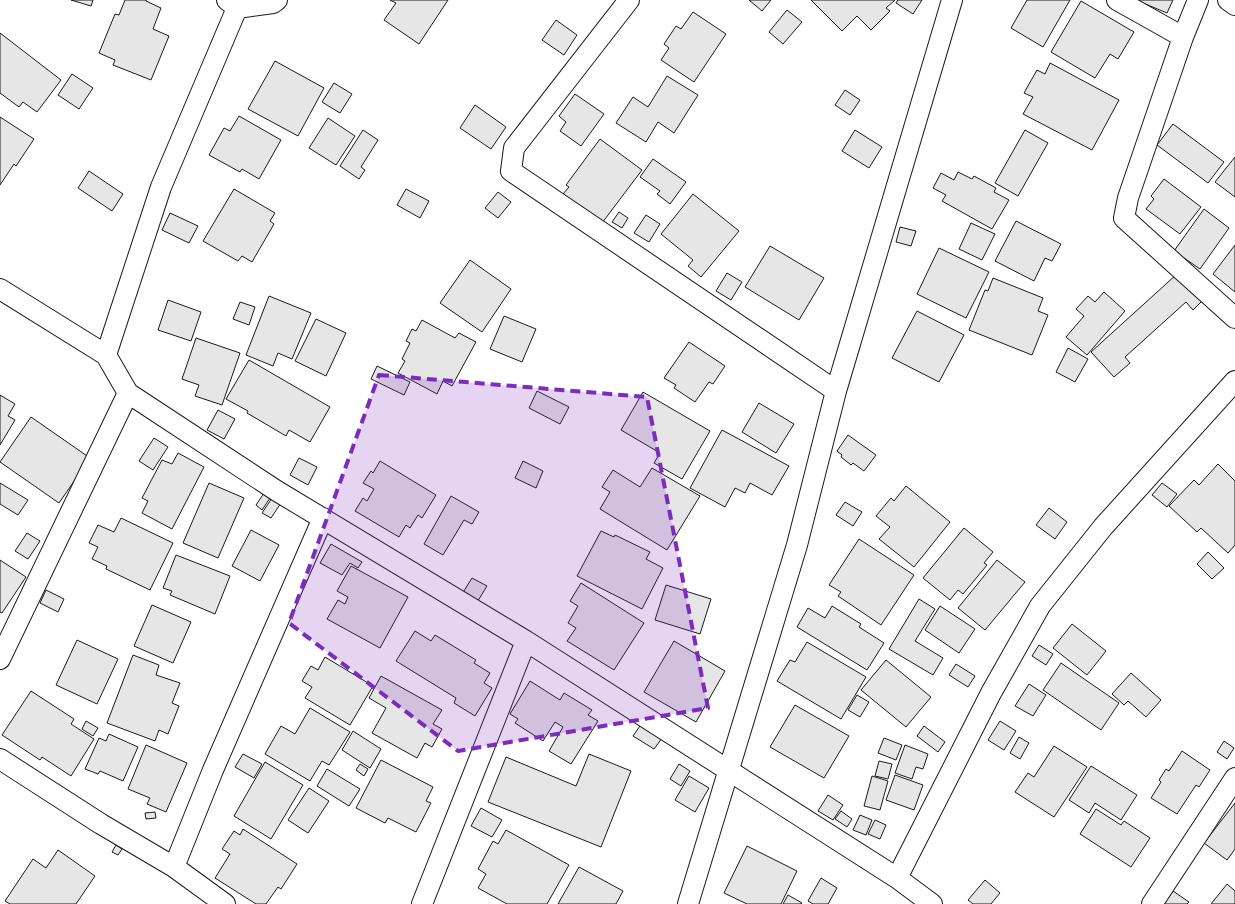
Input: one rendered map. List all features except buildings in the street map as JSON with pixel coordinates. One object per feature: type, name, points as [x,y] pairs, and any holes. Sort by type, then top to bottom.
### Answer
[{"type":"street","points":[[106,355],[161,187],[232,4],[273,3],[277,0]]},
{"type":"street","points":[[629,0],[514,148],[511,171],[836,391]]},
{"type":"street","points":[[688,904],[797,545],[836,391],[952,0]]},
{"type":"street","points":[[1117,0],[1183,36]]},
{"type":"street","points":[[1198,0],[1183,36],[1128,198],[1124,218],[1235,318]]},
{"type":"street","points":[[1228,0],[1235,5]]},
{"type":"street","points":[[0,288],[106,355],[128,393],[277,491],[526,641],[728,769],[897,878],[932,904]]},
{"type":"street","points":[[897,878],[991,693],[1040,606],[1103,527],[1235,381]]},
{"type":"street","points":[[0,659],[128,393]]},
{"type":"street","points":[[174,867],[213,770],[323,518]]},
{"type":"street","points":[[422,904],[526,641]]},
{"type":"street","points":[[0,759],[101,824],[174,867],[225,904]]},
{"type":"street","points":[[1152,904],[1235,778]]},
{"type":"highlighted area","points":[[379,375],[647,397],[708,708],[458,751],[289,623]]}]
